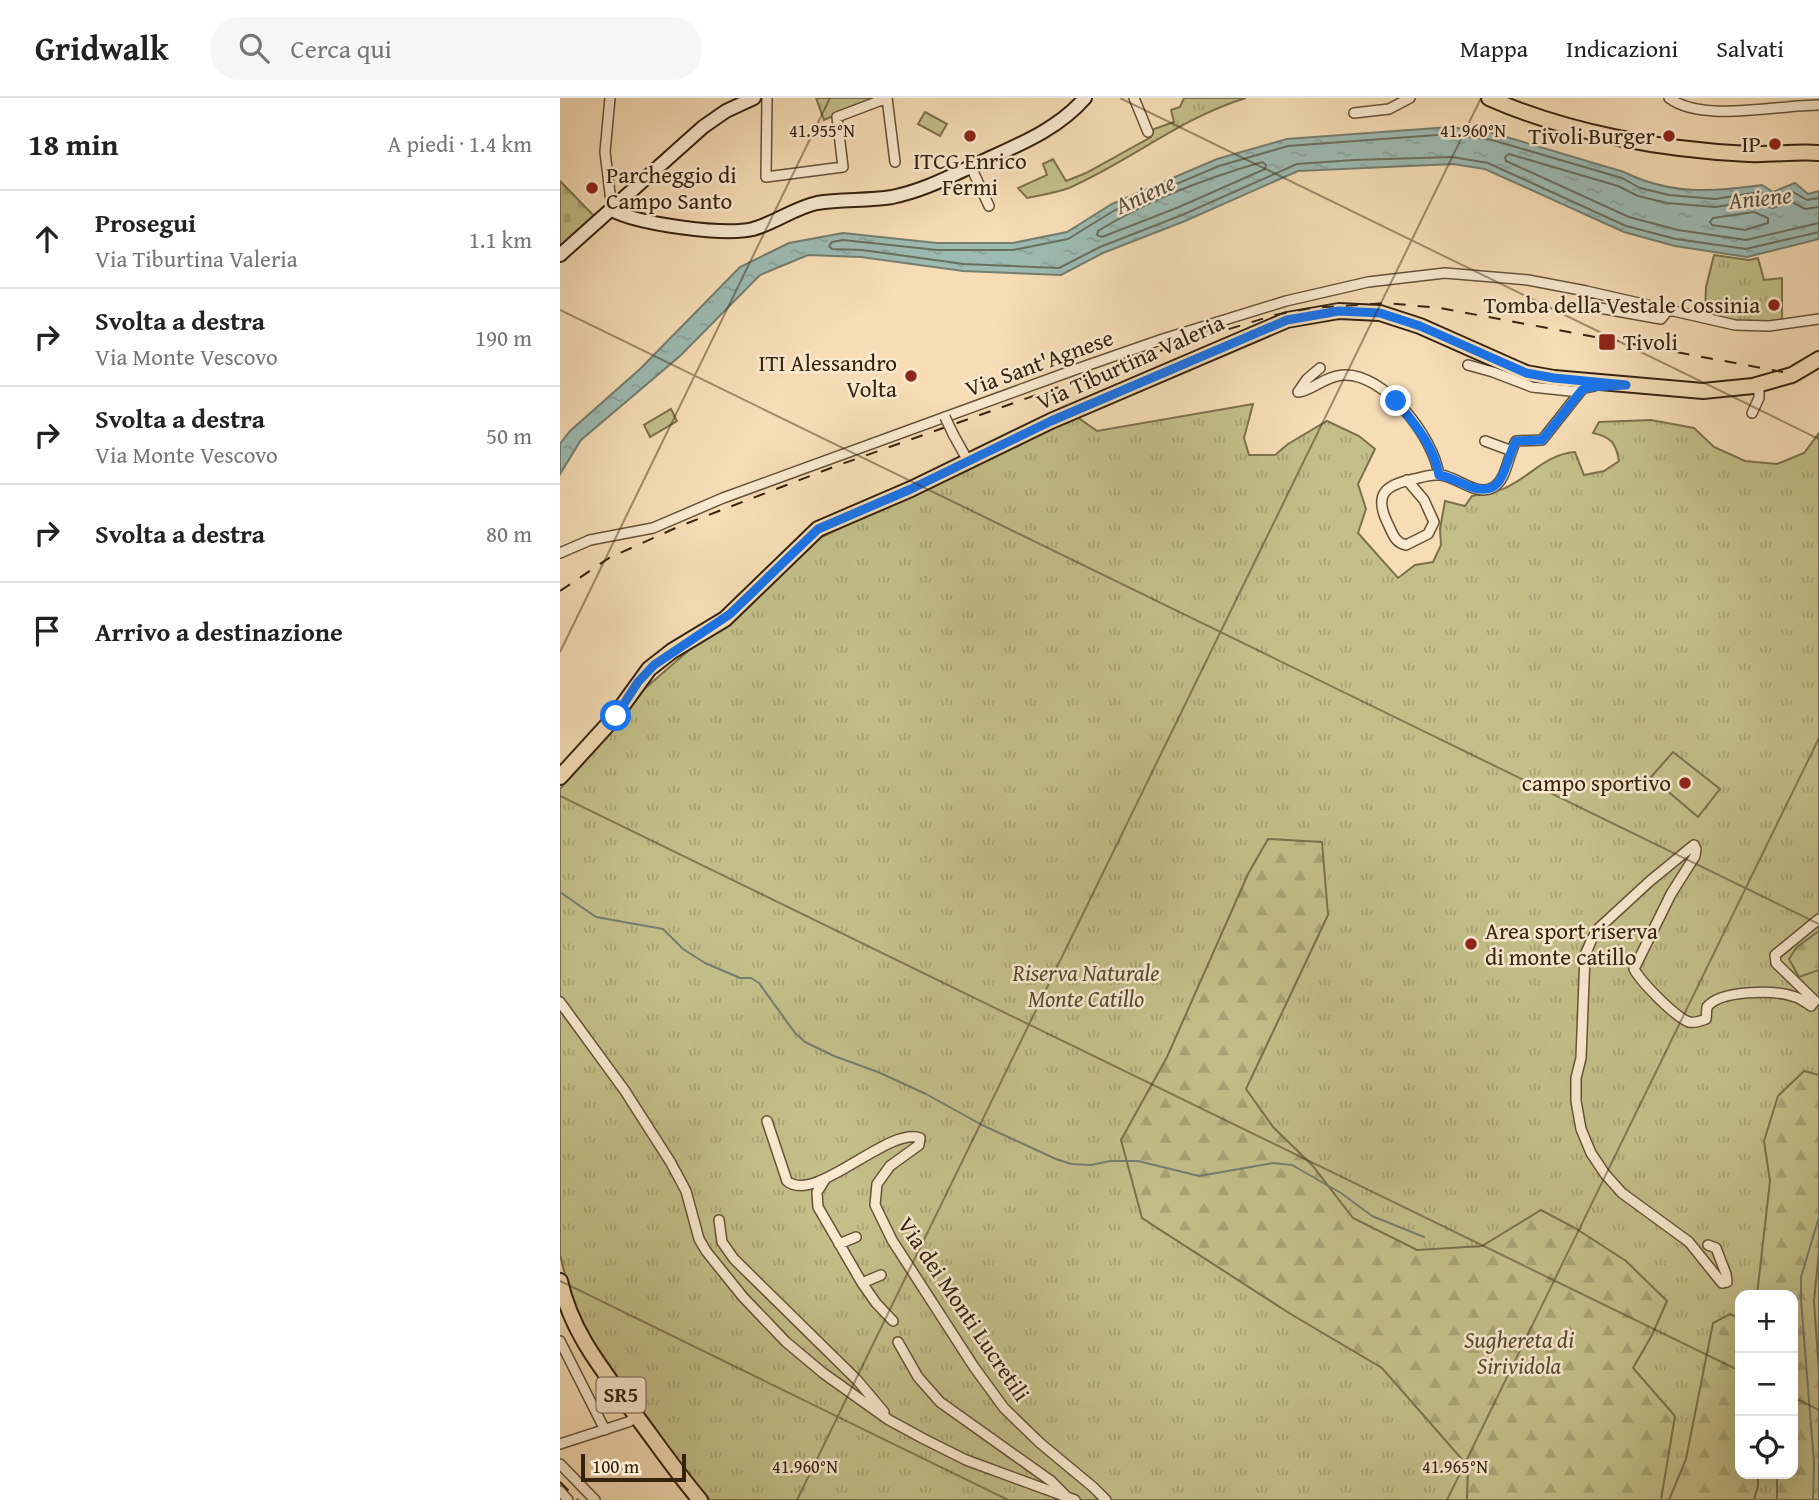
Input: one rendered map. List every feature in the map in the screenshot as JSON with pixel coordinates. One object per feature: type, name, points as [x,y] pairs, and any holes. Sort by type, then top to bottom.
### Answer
[{"type":"main road","points":[[560,255],[708,123],[754,98]]},
{"type":"main road","points":[[612,210],[628,217],[670,225],[720,232],[736,231],[756,228],[814,204],[888,197],[923,189],[1051,128],[1085,98]]},
{"type":"main road","points":[[1489,98],[1595,132],[1656,145],[1747,153],[1819,153]]},
{"type":"main road","name":"Via Tiburtina Valeria","points":[[560,776],[610,723],[649,669],[664,656],[730,614],[814,532],[1051,421],[1256,331],[1294,318],[1333,311],[1373,312],[1411,322],[1526,373],[1626,385],[1703,391],[1759,385],[1792,375],[1819,359]]},
{"type":"main road","name":"SR5","points":[[560,1281],[568,1311],[578,1332],[637,1417],[700,1500]]},
{"type":"street","points":[[610,98],[605,152],[612,210]]},
{"type":"street","points":[[767,98],[766,177],[843,167],[837,117],[887,98],[895,162]]},
{"type":"street","points":[[1134,98],[1148,132]]},
{"type":"street","points":[[1354,113],[1389,109],[1410,98]]},
{"type":"street","points":[[1669,98],[1680,106],[1711,111],[1793,101],[1819,105]]},
{"type":"street","points":[[971,167],[989,206]]},
{"type":"street","name":"Via Sant'Agnese","points":[[560,553],[590,540],[653,528],[723,499],[1150,344],[1286,301],[1368,282],[1463,273],[1528,280],[1586,291],[1746,327],[1819,319]]},
{"type":"street","points":[[1586,291],[1583,305],[1661,319],[1669,309]]},
{"type":"street","points":[[1468,365],[1532,387],[1580,392]]},
{"type":"street","points":[[1320,368],[1298,388],[1298,392],[1306,391],[1325,379],[1344,375],[1359,376],[1376,384],[1393,397],[1421,433],[1433,452],[1439,475]]},
{"type":"street","points":[[1407,480],[1424,500],[1434,524],[1428,534],[1405,545],[1400,544],[1394,537],[1384,517],[1381,503],[1385,491],[1391,485],[1407,480],[1439,475],[1477,488],[1490,489],[1500,480],[1518,440],[1542,440],[1580,392],[1590,387],[1626,385]]},
{"type":"street","points":[[1752,413],[1759,398],[1759,385]]},
{"type":"street","points":[[945,417],[968,461]]},
{"type":"street","points":[[1485,441],[1512,451]]},
{"type":"street","points":[[1708,1245],[1720,1253],[1727,1282],[1722,1283],[1716,1277],[1689,1242],[1622,1193],[1591,1153],[1581,1129],[1576,1101],[1576,1078],[1581,1058],[1585,955],[1599,928],[1694,845],[1695,856],[1671,894],[1634,969],[1640,980],[1654,994],[1689,1022],[1706,1019],[1707,1007],[1718,998],[1753,992],[1792,996],[1811,1006],[1815,1001],[1776,962],[1775,955],[1819,919]]},
{"type":"street","points":[[560,1002],[625,1091],[671,1163],[688,1197],[699,1239],[714,1264],[793,1348],[889,1420],[966,1461],[1070,1498]]},
{"type":"street","points":[[767,1121],[787,1181],[800,1187],[827,1176]]},
{"type":"street","name":"Via dei Monti Lucretili","points":[[827,1176],[892,1143],[912,1136],[920,1138],[919,1145],[884,1172],[876,1190],[877,1209],[892,1240],[974,1367],[1004,1408],[1106,1500]]},
{"type":"street","points":[[827,1176],[817,1192],[816,1202],[862,1283],[878,1306],[893,1321]]},
{"type":"street","points":[[719,1220],[722,1242],[734,1259],[857,1380],[889,1420]]},
{"type":"street","points":[[839,1244],[856,1237]]},
{"type":"street","points":[[862,1283],[881,1275]]},
{"type":"street","points":[[560,1340],[605,1430]]},
{"type":"street","points":[[898,1342],[918,1377],[940,1402],[1051,1481],[1070,1498]]},
{"type":"street","points":[[560,1443],[637,1417]]},
{"type":"street","points":[[560,1464],[595,1500]]},
{"type":"street","points":[[560,1491],[568,1500]]},
{"type":"green space","points":[[816,98],[874,98],[824,120]]},
{"type":"green space","points":[[1184,98],[1246,98],[1200,116],[1069,188],[1027,198],[1018,188],[1047,175],[1043,164],[1053,159],[1066,181],[1086,173],[1151,137],[1154,129],[1174,122],[1171,110],[1180,107]]},
{"type":"green space","points":[[925,112],[947,124],[940,136],[918,124]]},
{"type":"green space","points":[[560,181],[594,216],[560,246]]},
{"type":"green space","points":[[1714,255],[1749,260],[1758,258],[1764,280],[1782,278],[1782,320],[1743,321],[1705,313],[1706,287]]},
{"type":"green space","name":"Riserva Naturale Monte Catillo","points":[[1253,404],[1244,438],[1249,455],[1275,455],[1327,421],[1359,436],[1375,449],[1358,484],[1366,509],[1358,533],[1398,578],[1415,565],[1433,562],[1441,545],[1440,529],[1445,501],[1465,506],[1472,496],[1501,490],[1547,461],[1565,454],[1575,452],[1584,475],[1604,471],[1619,461],[1612,442],[1593,433],[1599,422],[1651,420],[1694,428],[1714,447],[1745,461],[1777,464],[1804,453],[1819,433],[1819,1500],[710,1500],[674,1458],[576,1317],[560,1255],[560,789],[642,691],[817,539],[1077,417],[1097,431]]},
{"type":"green space","points":[[671,409],[677,421],[650,437],[644,425]]},
{"type":"green space","name":"campo sportivo","points":[[1673,752],[1720,789],[1698,817],[1651,777]]},
{"type":"green space","name":"Sughereta di Sirividola","points":[[1268,839],[1322,842],[1328,915],[1246,1089],[1273,1127],[1312,1165],[1353,1218],[1417,1250],[1482,1246],[1541,1210],[1626,1261],[1667,1301],[1633,1368],[1675,1416],[1661,1500],[1467,1500],[1468,1466],[1382,1368],[1289,1313],[1142,1218],[1121,1140],[1167,1057],[1248,874]]},
{"type":"green space","points":[[1819,931],[1819,970],[1799,977],[1789,959],[1797,947]]},
{"type":"green space","points":[[1804,1071],[1819,1075],[1819,1251],[1814,1301],[1819,1373],[1819,1500],[1777,1500],[1777,1479],[1798,1479],[1798,1290],[1758,1290],[1770,1181],[1764,1141],[1778,1096]]},
{"type":"green space","points":[[1730,1314],[1735,1316],[1735,1479],[1758,1479],[1758,1486],[1754,1500],[1669,1500],[1686,1459],[1713,1323]]},
{"type":"water","name":"Aniene","points":[[1450,127],[1493,133],[1675,188],[1709,190],[1762,185],[1773,192],[1795,183],[1808,194],[1819,191],[1819,239],[1747,257],[1675,246],[1624,232],[1485,169],[1453,164],[1298,171],[1185,221],[1103,253],[1061,275],[963,271],[861,257],[808,255],[760,275],[680,356],[581,440],[560,474],[560,444],[570,431],[640,369],[740,267],[789,243],[843,233],[937,243],[1013,243],[1067,232],[1112,204],[1217,159],[1287,139]]},
{"type":"waterway","points":[[560,892],[596,917],[663,929],[683,949],[705,963],[759,983],[795,1033],[805,1042],[926,1094],[982,1125],[1056,1159],[1071,1164],[1091,1165],[1110,1161],[1138,1161],[1199,1176],[1273,1163],[1292,1165],[1341,1193],[1372,1216],[1424,1237]]},
{"type":"waterway","points":[[1813,1500],[1814,1463],[1801,1277],[1819,1217]]},
{"type":"railway","points":[[560,591],[609,558],[680,526],[836,466],[1180,344],[1275,315],[1312,308],[1387,303],[1440,308],[1783,372]]},
{"type":"railway","points":[[560,1482],[578,1500]]},
{"type":"place","name":"ITCG Enrico Fermi","points":[[970,136]]},
{"type":"place","name":"Tivoli Burger","points":[[1669,136]]},
{"type":"place","name":"IP","points":[[1775,144]]},
{"type":"place","name":"Parcheggio di Campo Santo","points":[[592,188]]},
{"type":"place","name":"Tomba della Vestale Cossinia","points":[[1774,305]]},
{"type":"place","name":"Tivoli","points":[[1607,342]]},
{"type":"place","name":"ITI Alessandro Volta","points":[[911,376]]},
{"type":"place","name":"campo sportivo","points":[[1685,783]]},
{"type":"place","name":"Area sport riserva di monte catillo","points":[[1471,944]]},
{"type":"route","points":[[616,716],[638,682],[654,665],[730,614],[818,529],[911,489],[1051,421],[1287,320],[1339,311],[1380,313],[1443,335],[1526,373],[1626,385],[1584,388],[1542,440],[1516,441],[1500,480],[1494,487],[1485,490],[1439,475],[1436,459],[1429,445],[1396,401]]}]
